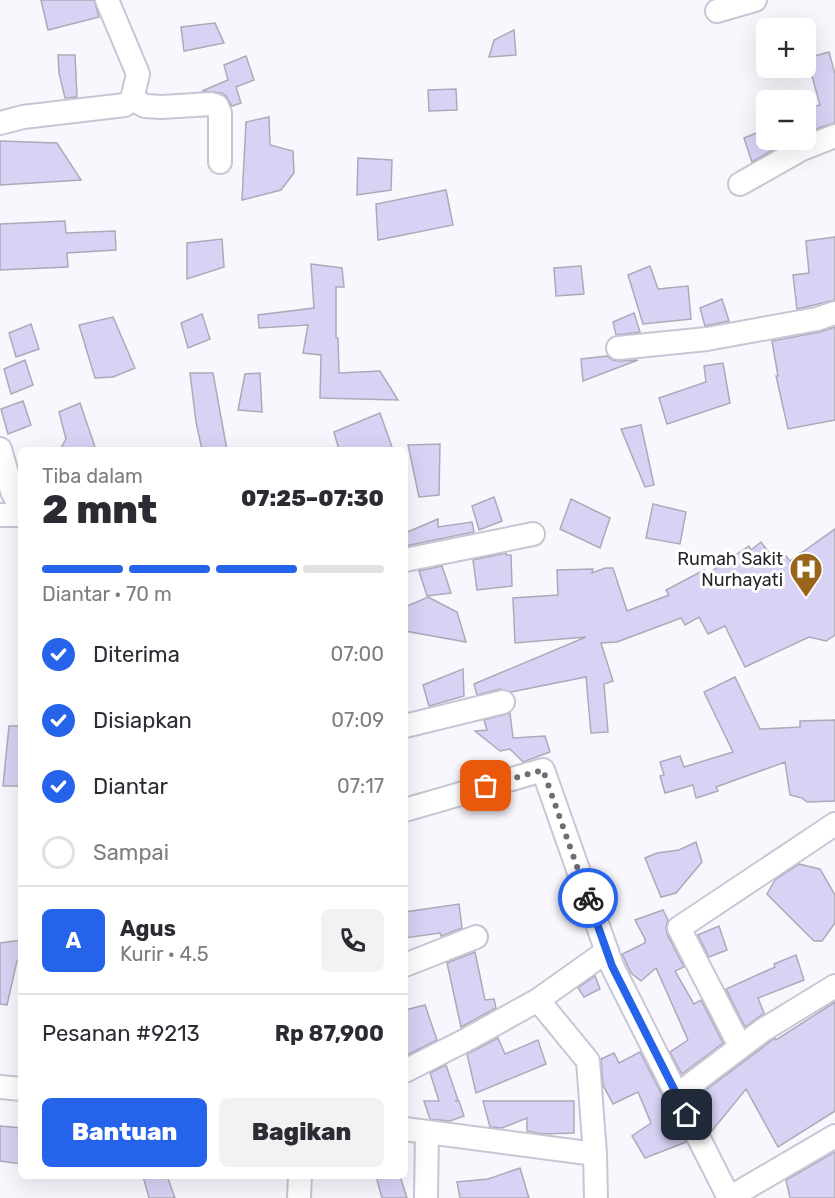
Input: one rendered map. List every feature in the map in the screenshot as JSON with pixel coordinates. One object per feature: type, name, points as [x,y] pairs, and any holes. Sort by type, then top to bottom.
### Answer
[{"type":"street","points":[[0,123],[23,117],[125,105],[132,99],[138,74],[107,0]]},
{"type":"street","points":[[717,12],[754,0]]},
{"type":"street","points":[[132,99],[145,106],[211,104],[217,106],[220,113],[220,162]]},
{"type":"street","points":[[740,184],[802,149],[835,135]]},
{"type":"street","points":[[618,348],[706,339],[818,319],[835,313]]},
{"type":"street","points":[[0,449],[12,491],[18,503]]},
{"type":"street","points":[[0,515],[18,515]]},
{"type":"street","points":[[408,559],[533,534]]},
{"type":"street","points":[[408,725],[503,702]]},
{"type":"street","points":[[408,809],[543,770],[612,966],[729,1198],[835,1136]]},
{"type":"street","points":[[740,1046],[679,928],[835,824]]},
{"type":"street","points":[[408,964],[476,937]]},
{"type":"street","points":[[408,1069],[538,1000],[607,951]]},
{"type":"street","points":[[677,1095],[740,1046],[835,986]]},
{"type":"street","points":[[538,1000],[588,1061],[596,1198]]},
{"type":"street","points":[[0,1087],[18,1089]]},
{"type":"street","points":[[426,1198],[416,1131],[595,1154]]},
{"type":"street","points":[[299,1198],[300,1179]]},
{"type":"building","points":[[41,0],[94,0],[99,17],[48,30]]},
{"type":"building","points":[[215,23],[224,43],[184,51],[181,27]]},
{"type":"building","points":[[514,30],[516,55],[489,57],[494,40]]},
{"type":"building","points":[[829,52],[835,74],[835,123],[816,129],[816,106],[820,105],[813,78],[816,78],[816,56]]},
{"type":"building","points":[[58,55],[75,55],[77,97],[65,98],[59,73]]},
{"type":"building","points":[[246,56],[254,80],[236,87],[241,103],[232,106],[222,93],[202,91],[228,80],[224,65]]},
{"type":"building","points":[[456,89],[457,110],[429,111],[428,90]]},
{"type":"building","points":[[269,117],[270,145],[293,151],[294,173],[281,190],[242,200],[246,122]]},
{"type":"building","points":[[756,133],[756,150],[773,150],[752,162],[744,138]]},
{"type":"building","points":[[0,141],[57,143],[81,180],[0,185]]},
{"type":"building","points":[[358,158],[392,160],[391,190],[357,195]]},
{"type":"building","points":[[446,190],[453,225],[378,240],[376,204]]},
{"type":"building","points":[[65,221],[66,233],[115,231],[116,250],[67,253],[68,267],[0,270],[0,224]]},
{"type":"building","points":[[835,237],[835,300],[797,309],[793,275],[809,273],[806,241]]},
{"type":"building","points":[[222,239],[224,267],[187,279],[187,243]]},
{"type":"building","points":[[311,264],[342,268],[344,287],[336,287],[339,373],[380,371],[398,400],[320,398],[321,355],[303,353],[308,325],[259,328],[258,315],[314,308]]},
{"type":"building","points":[[581,266],[584,294],[556,296],[554,268]]},
{"type":"building","points":[[650,266],[658,289],[688,286],[691,319],[643,324],[628,275]]},
{"type":"building","points":[[722,299],[729,321],[705,326],[700,308]]},
{"type":"building","points":[[634,313],[640,332],[616,335],[613,322]]},
{"type":"building","points":[[202,314],[210,339],[188,348],[181,323]]},
{"type":"building","points":[[113,317],[135,368],[113,377],[95,378],[79,325]]},
{"type":"building","points":[[31,324],[39,349],[16,357],[9,333]]},
{"type":"building","points":[[835,327],[835,420],[788,429],[776,376],[778,376],[772,341]]},
{"type":"building","points":[[607,356],[619,361],[638,360],[583,381],[581,359]]},
{"type":"building","points":[[25,360],[33,385],[11,394],[4,369]]},
{"type":"building","points":[[723,363],[730,403],[667,424],[659,398],[706,382],[704,366]]},
{"type":"building","points":[[190,373],[213,373],[226,447],[201,447]]},
{"type":"building","points":[[260,373],[262,412],[238,410],[245,374]]},
{"type":"building","points":[[23,401],[31,425],[8,434],[1,409]]},
{"type":"building","points":[[80,403],[95,447],[62,447],[66,439],[59,412]]},
{"type":"building","points":[[380,413],[392,447],[338,447],[334,432]]},
{"type":"building","points":[[641,425],[654,485],[645,487],[621,429]]},
{"type":"building","points":[[440,444],[439,495],[419,497],[408,445]]},
{"type":"building","points":[[494,497],[502,521],[479,530],[472,506]]},
{"type":"building","points":[[571,499],[610,518],[600,548],[560,529]]},
{"type":"building","points":[[653,504],[686,512],[680,544],[646,538]]},
{"type":"building","points":[[438,519],[438,527],[472,522],[474,532],[408,545],[408,532]]},
{"type":"building","points":[[835,529],[835,635],[826,641],[809,637],[745,667],[725,626],[708,634],[699,617],[685,625],[681,618],[617,642],[601,643],[613,681],[604,684],[608,732],[591,733],[586,677],[511,692],[500,689],[477,695],[474,684],[586,637],[515,643],[513,598],[558,595],[557,570],[593,569],[592,573],[605,568],[613,568],[627,611],[669,595],[666,590],[704,570],[706,575],[749,546],[751,550],[761,542],[776,563],[786,556],[790,561]]},
{"type":"building","points":[[506,553],[506,555],[511,555],[512,586],[477,590],[473,560]]},
{"type":"building","points":[[442,566],[451,593],[427,596],[419,571]]},
{"type":"building","points":[[428,597],[457,612],[466,642],[408,632],[408,606]]},
{"type":"building","points":[[463,669],[464,696],[429,706],[423,685]]},
{"type":"building","points":[[735,677],[760,729],[800,727],[800,721],[835,720],[835,801],[807,802],[790,795],[785,762],[716,787],[718,791],[696,798],[693,785],[665,793],[660,776],[664,775],[660,762],[680,756],[684,767],[733,752],[704,692]]},
{"type":"building","points":[[510,713],[513,738],[545,736],[550,752],[523,762],[510,749],[500,751],[475,731],[487,730],[484,720]]},
{"type":"building","points":[[9,726],[18,726],[18,786],[3,786]]},
{"type":"building","points":[[696,842],[702,862],[676,893],[661,897],[645,858],[657,853],[679,850]]},
{"type":"building","points":[[799,864],[820,869],[835,895],[835,923],[822,941],[814,941],[767,894],[775,880]]},
{"type":"building","points":[[459,904],[462,928],[441,936],[440,933],[408,938],[408,912]]},
{"type":"building","points":[[663,910],[668,920],[667,934],[684,967],[675,971],[694,1004],[701,1000],[723,1043],[682,1074],[670,1052],[688,1040],[656,968],[641,981],[631,973],[622,954],[645,943],[635,920]]},
{"type":"building","points":[[719,926],[727,950],[709,957],[698,935]]},
{"type":"building","points":[[18,940],[18,961],[7,1005],[0,1004],[0,943]]},
{"type":"building","points":[[475,952],[485,1000],[494,999],[496,1008],[461,1027],[447,963]]},
{"type":"building","points":[[796,955],[804,980],[758,998],[764,1013],[745,1027],[726,989]]},
{"type":"building","points":[[595,976],[600,989],[584,997],[578,988]]},
{"type":"building","points":[[835,1002],[835,1111],[778,1147],[746,1089],[711,1132],[694,1099],[775,1038],[776,1040]]},
{"type":"building","points":[[425,1005],[437,1040],[408,1054],[408,1009]]},
{"type":"building","points":[[498,1038],[505,1054],[538,1040],[546,1064],[476,1093],[467,1054]]},
{"type":"building","points":[[640,1052],[686,1142],[645,1158],[632,1136],[651,1123],[638,1092],[613,1104],[603,1085],[601,1059],[614,1053],[619,1063]]},
{"type":"building","points":[[446,1065],[458,1100],[455,1101],[459,1101],[464,1116],[450,1121],[430,1119],[424,1101],[439,1101],[430,1073]]},
{"type":"building","points":[[483,1101],[574,1101],[574,1133],[543,1134],[527,1131],[527,1118],[502,1128],[490,1127]]},
{"type":"building","points":[[0,1126],[18,1128],[18,1164],[0,1161]]},
{"type":"building","points":[[835,1152],[835,1198],[790,1198],[786,1180]]},
{"type":"building","points":[[520,1168],[529,1198],[460,1198],[457,1182],[488,1179]]},
{"type":"building","points":[[144,1179],[168,1179],[175,1198],[149,1198]]},
{"type":"building","points":[[377,1179],[401,1179],[407,1198],[382,1198]]},
{"type":"way so far","points":[[486,786],[543,770],[588,898]]},
{"type":"place","name":"Rumah Sakit Nurhayati","points":[[806,598]]},
{"type":"route","points":[[588,898],[612,966],[687,1115]]}]
